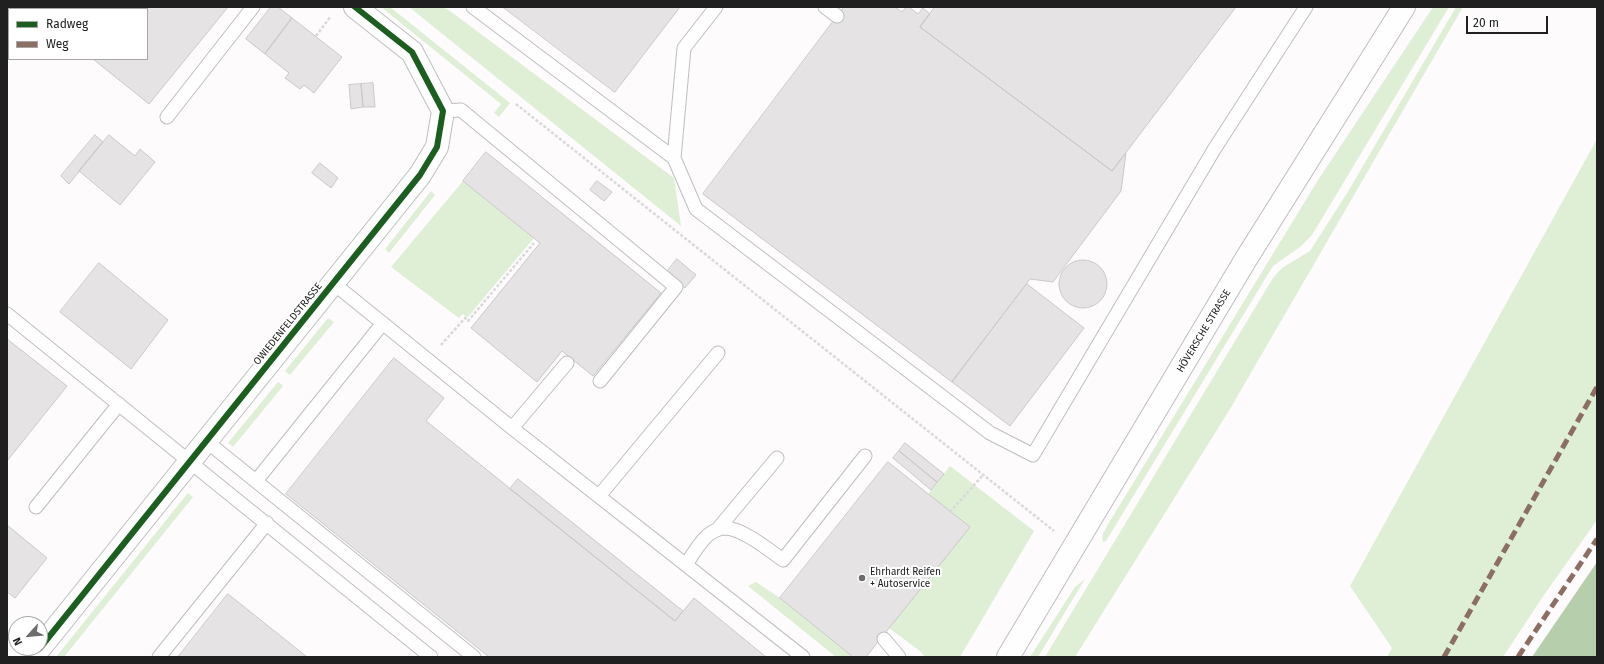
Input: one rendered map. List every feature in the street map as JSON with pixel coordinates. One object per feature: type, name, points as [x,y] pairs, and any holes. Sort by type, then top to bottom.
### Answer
[{"type":"street","points":[[355,7],[412,52],[444,111]]},
{"type":"street","name":"HÖVERSCHE STRASSE","points":[[1008,657],[1254,246],[1404,7]]},
{"type":"street","name":"OWIEDENFELDSTRASSE","points":[[48,638],[420,175],[437,147],[444,111]]},
{"type":"lane","points":[[167,117],[253,7]]},
{"type":"lane","points":[[473,7],[674,158]]},
{"type":"lane","points":[[716,7],[684,48],[674,158],[696,209],[990,433],[1033,455],[1215,148],[1306,7]]},
{"type":"lane","points":[[825,7],[837,16]]},
{"type":"lane","points":[[444,111],[461,110],[676,287],[600,381]]},
{"type":"lane","points":[[333,283],[512,428],[803,657]]},
{"type":"lane","points":[[7,314],[267,523],[430,657]]},
{"type":"lane","points":[[256,481],[383,323]]},
{"type":"lane","points":[[599,496],[718,353]]},
{"type":"lane","points":[[512,428],[567,364]]},
{"type":"lane","points":[[36,507],[120,404]]},
{"type":"lane","points":[[206,441],[474,657]]},
{"type":"lane","points":[[686,565],[699,545],[708,535],[717,530],[726,528],[736,532],[783,560],[865,456]]},
{"type":"lane","points":[[717,530],[777,458]]},
{"type":"lane","points":[[159,657],[267,523]]},
{"type":"lane","points":[[884,639],[899,657]]},
{"type":"path","points":[[316,36],[331,16]]},
{"type":"path","points":[[516,104],[1054,531]]},
{"type":"path","points":[[429,360],[465,318],[468,321],[534,243]]},
{"type":"path","points":[[950,512],[983,475]]},
{"type":"shaded area","points":[[381,7],[390,7],[510,103],[499,117],[494,113],[501,104]]},
{"type":"shaded area","points":[[409,7],[442,7],[450,11],[674,178],[681,226]]},
{"type":"shaded area","points":[[1433,7],[1449,7],[1312,235],[1300,247],[1273,266],[1106,541],[1103,542],[1102,536],[1107,526],[1318,180]]},
{"type":"shaded area","points":[[1456,7],[1463,7],[1230,409],[1075,657],[1045,657],[1273,278],[1282,268],[1310,251],[1349,190]]},
{"type":"shaded area","points":[[1597,139],[1597,520],[1544,595],[1503,657],[1387,657],[1392,648],[1350,586]]},
{"type":"shaded area","points":[[463,181],[534,238],[467,318],[463,314],[459,318],[391,267]]},
{"type":"shaded area","points":[[431,191],[435,195],[389,253],[385,249]]},
{"type":"shaded area","points":[[328,318],[334,322],[290,375],[285,371]]},
{"type":"shaded area","points":[[278,382],[283,386],[233,447],[228,443]]},
{"type":"shaded area","points":[[950,466],[1034,531],[960,657],[925,657],[920,651],[889,628],[928,494]]},
{"type":"shaded area","points":[[188,493],[193,497],[64,657],[56,657]]},
{"type":"shaded area","points":[[1597,562],[1597,657],[1532,657]]},
{"type":"shaded area","points":[[1085,579],[1038,657],[1030,657],[1075,587]]},
{"type":"shaded area","points":[[756,582],[780,598],[853,657],[836,657],[748,586]]},
{"type":"building","points":[[28,7],[228,7],[149,104],[94,60],[148,60],[148,8]]},
{"type":"building","points":[[271,7],[278,7],[292,18],[265,54],[246,39]]},
{"type":"building","points":[[503,7],[680,7],[615,92]]},
{"type":"building","points":[[844,7],[895,7],[902,12],[906,7],[909,7],[918,14],[923,8],[930,14],[920,27],[1112,171],[1126,153],[1121,191],[1053,282],[1030,279],[952,382],[703,194]]},
{"type":"building","points":[[935,7],[1236,7],[1112,171],[920,27]]},
{"type":"building","points":[[292,18],[342,57],[314,93],[304,85],[300,89],[285,78],[289,73],[265,54]]},
{"type":"building","points":[[373,83],[375,107],[363,107],[361,84]]},
{"type":"building","points":[[361,84],[363,107],[351,109],[349,85]]},
{"type":"building","points":[[95,135],[103,142],[69,184],[61,176]]},
{"type":"building","points":[[109,135],[135,156],[140,149],[155,162],[120,205],[79,171]]},
{"type":"building","points":[[486,152],[661,293],[593,376],[562,351],[537,382],[471,328],[540,243],[463,181]]},
{"type":"building","points":[[320,163],[338,178],[331,188],[312,173]]},
{"type":"building","points":[[597,181],[612,192],[604,201],[590,190]]},
{"type":"building","points":[[677,259],[696,275],[685,288],[666,273]]},
{"type":"building","points":[[1078,260],[1088,260],[1100,267],[1107,279],[1107,289],[1100,301],[1088,308],[1078,308],[1070,304],[1063,297],[1059,289],[1059,279],[1063,271],[1070,264]]},
{"type":"building","points":[[99,263],[168,320],[131,369],[60,312]]},
{"type":"building","points":[[1027,284],[1084,328],[1010,426],[952,382]]},
{"type":"building","points":[[7,339],[67,386],[7,461]]},
{"type":"building","points":[[394,358],[444,398],[426,421],[675,621],[694,598],[766,657],[489,657],[286,494]]},
{"type":"building","points":[[905,443],[944,474],[937,482],[899,451]]},
{"type":"building","points":[[899,451],[937,482],[931,490],[893,458]]},
{"type":"building","name":"Ehrhardt Reifen + Autoservice","points":[[888,462],[970,527],[866,657],[853,657],[780,598]]},
{"type":"building","points":[[518,479],[683,611],[675,621],[510,489]]},
{"type":"building","points":[[7,525],[47,558],[15,598],[7,592]]},
{"type":"building","points":[[228,594],[307,657],[178,657]]},
{"type":"marked path","points":[[1444,657],[1597,387]]},
{"type":"marked path","points":[[1518,657],[1597,539]]},
{"type":"cycle path","points":[[48,638],[420,175],[437,147],[443,111],[412,52],[355,7]]},
{"type":"place","name":"Ehrhardt Reifen + Autoservice","points":[[862,578]]}]
